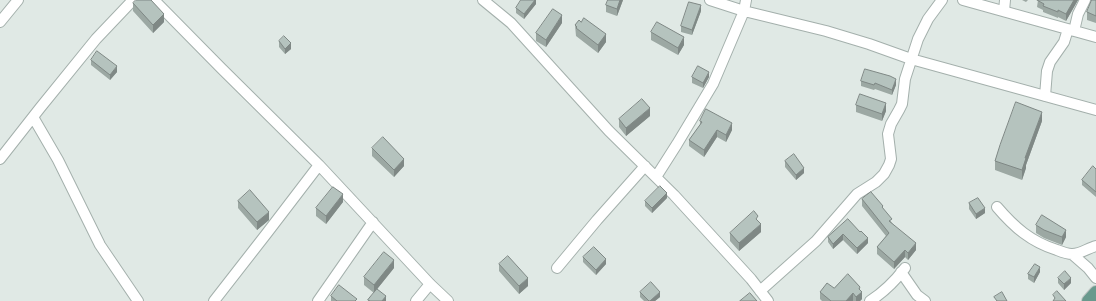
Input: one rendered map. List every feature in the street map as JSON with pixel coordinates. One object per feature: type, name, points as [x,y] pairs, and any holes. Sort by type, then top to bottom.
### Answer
[{"type":"main road","points":[[1088,301],[1096,292]]},
{"type":"street","points":[[0,22],[18,0]]},
{"type":"street","points":[[0,159],[96,39],[133,0]]},
{"type":"street","points":[[154,0],[319,165],[430,284],[448,301]]},
{"type":"street","points":[[483,0],[511,23],[609,130],[674,195],[751,279],[768,301]]},
{"type":"street","points":[[710,0],[744,11],[847,37],[911,59],[1096,110]]},
{"type":"street","points":[[656,177],[678,144],[713,84],[744,11],[746,0]]},
{"type":"street","points":[[760,291],[816,241],[857,194],[876,182],[884,174],[891,159],[888,134],[891,124],[902,104],[905,79],[911,59],[918,39],[928,19],[942,0]]},
{"type":"street","points":[[963,0],[1096,38]]},
{"type":"street","points":[[1004,12],[1005,0]]},
{"type":"street","points":[[1045,96],[1047,71],[1050,62],[1071,30],[1085,0]]},
{"type":"street","points":[[33,117],[58,160],[100,245],[138,301]]},
{"type":"street","points":[[214,301],[319,165]]},
{"type":"street","points":[[557,268],[645,166]]},
{"type":"street","points":[[997,207],[1010,223],[1038,243],[1072,254],[1079,253],[1096,246]]},
{"type":"street","points":[[318,301],[373,222]]},
{"type":"street","points":[[1072,254],[1088,268],[1096,278]]},
{"type":"street","points":[[870,301],[889,287],[903,270],[917,295],[925,301]]},
{"type":"street","points":[[416,301],[430,284]]},
{"type":"building","points":[[136,0],[151,0],[164,14],[153,25],[133,3]]},
{"type":"building","points":[[521,0],[535,0],[524,14],[516,8]]},
{"type":"building","points":[[608,0],[620,0],[617,9],[606,5]]},
{"type":"building","points":[[1037,0],[1074,0],[1066,14],[1043,6],[1044,4]]},
{"type":"building","points":[[1092,0],[1096,0],[1096,16],[1087,12]]},
{"type":"building","points":[[689,2],[701,5],[692,30],[681,26]]},
{"type":"building","points":[[553,9],[562,15],[546,40],[536,33]]},
{"type":"building","points":[[584,18],[606,34],[598,45],[576,28],[577,27],[575,25],[579,20],[581,22]]},
{"type":"building","points":[[657,22],[684,37],[678,48],[651,32]]},
{"type":"building","points":[[284,36],[291,43],[285,49],[279,41]]},
{"type":"building","points":[[97,51],[117,66],[110,75],[91,60]]},
{"type":"building","points":[[698,66],[709,72],[703,83],[692,77]]},
{"type":"building","points":[[865,69],[896,79],[892,90],[875,83],[874,85],[861,81]]},
{"type":"building","points":[[860,94],[886,103],[882,114],[856,105]]},
{"type":"building","points":[[642,99],[650,108],[626,128],[619,119]]},
{"type":"building","points":[[1016,102],[1042,112],[1022,170],[995,161]]},
{"type":"building","points":[[706,109],[732,123],[726,135],[717,130],[704,150],[689,140],[702,122],[700,121]]},
{"type":"building","points":[[383,137],[404,159],[394,170],[372,148]]},
{"type":"building","points":[[794,154],[804,168],[796,175],[785,161]]},
{"type":"building","points":[[1093,166],[1096,169],[1096,192],[1082,180]]},
{"type":"building","points":[[660,186],[667,193],[652,208],[645,201]]},
{"type":"building","points":[[333,187],[343,194],[326,216],[316,208]]},
{"type":"building","points":[[250,190],[269,212],[257,222],[238,201]]},
{"type":"building","points":[[871,192],[892,219],[889,221],[916,243],[908,253],[905,250],[894,262],[877,247],[889,233],[862,199]]},
{"type":"building","points":[[978,198],[985,208],[976,214],[969,203]]},
{"type":"building","points":[[754,211],[758,216],[756,219],[761,224],[739,243],[730,233]]},
{"type":"building","points":[[1042,215],[1066,230],[1062,237],[1036,225]]},
{"type":"building","points":[[848,219],[868,238],[857,248],[843,234],[833,244],[828,237]]},
{"type":"building","points":[[594,247],[606,259],[596,270],[583,257]]},
{"type":"building","points":[[384,252],[394,260],[374,285],[364,277]]},
{"type":"building","points":[[508,256],[528,278],[519,286],[499,264]]},
{"type":"building","points":[[1035,264],[1040,267],[1034,277],[1028,274]]},
{"type":"building","points":[[1065,271],[1071,278],[1064,284],[1058,278]]},
{"type":"building","points":[[848,274],[860,287],[859,289],[862,292],[856,297],[853,293],[846,301],[831,301],[820,292],[827,283],[834,288]]},
{"type":"building","points":[[651,282],[660,292],[649,301],[640,292]]},
{"type":"building","points":[[339,285],[357,299],[355,301],[337,301],[331,296]]},
{"type":"building","points":[[377,289],[386,296],[382,301],[368,300]]},
{"type":"building","points":[[1057,291],[1066,301],[1053,301],[1055,298],[1053,295]]},
{"type":"building","points":[[1002,292],[1007,301],[997,301],[994,297]]},
{"type":"building","points":[[750,293],[757,301],[740,301]]}]
